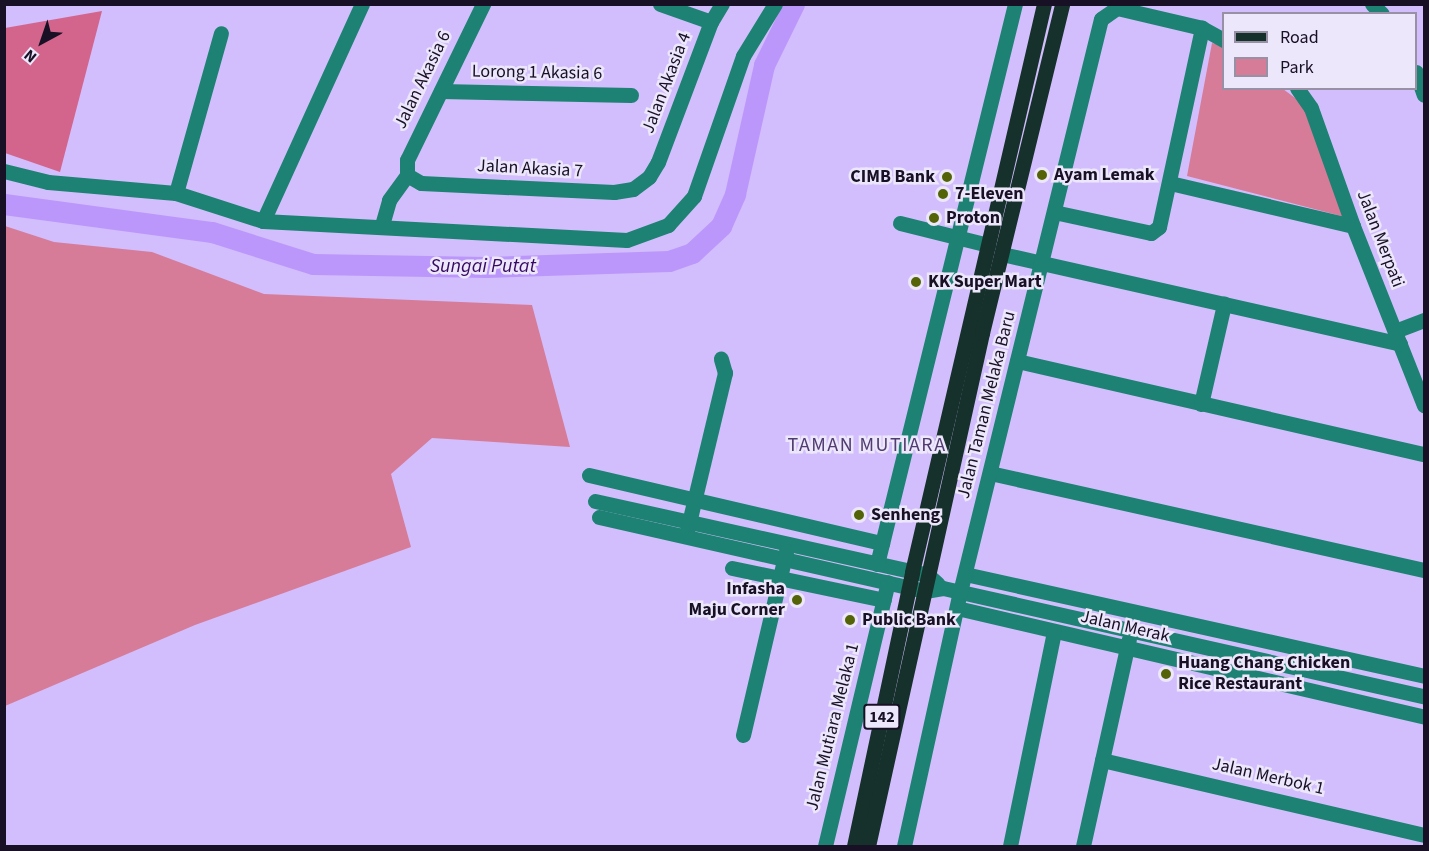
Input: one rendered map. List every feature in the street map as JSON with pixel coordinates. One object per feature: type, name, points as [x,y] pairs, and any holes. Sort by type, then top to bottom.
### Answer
[{"type":"main road","name":"142","points":[[854,846],[912,572],[1044,4]]},
{"type":"main road","name":"142","points":[[868,846],[928,575],[1062,4]]},
{"type":"street","points":[[263,221],[362,4]]},
{"type":"street","name":"Jalan Akasia 6","points":[[407,175],[406,160],[483,4]]},
{"type":"street","points":[[660,4],[711,22]]},
{"type":"street","name":"Jalan Akasia 4","points":[[649,177],[711,22],[722,4]]},
{"type":"street","points":[[4,171],[48,183],[176,193],[263,221],[382,225],[604,241],[627,240],[668,225],[694,196],[743,56],[775,4]]},
{"type":"street","points":[[877,564],[955,237],[1015,4]]},
{"type":"street","name":"Jalan Taman Melaka Baru","points":[[904,846],[960,592],[1101,20],[1117,8],[1202,28]]},
{"type":"street","points":[[1054,212],[1151,232],[1159,227],[1202,28],[1222,39]]},
{"type":"street","points":[[176,193],[221,33]]},
{"type":"street","points":[[1417,75],[1425,95]]},
{"type":"street","name":"Jalan Merpati","points":[[1298,90],[1311,108],[1353,226],[1425,405]]},
{"type":"street","name":"Lorong 1 Akasia 6","points":[[441,91],[631,95]]},
{"type":"street","points":[[382,225],[389,200],[407,175]]},
{"type":"street","name":"Jalan Akasia 7","points":[[407,175],[422,183],[614,192],[633,189],[649,177]]},
{"type":"street","points":[[1170,183],[1353,226]]},
{"type":"street","points":[[900,223],[988,245]]},
{"type":"street","points":[[1002,254],[1224,304],[1397,337],[1425,320]]},
{"type":"street","points":[[1201,404],[1224,304]]},
{"type":"street","points":[[688,530],[726,373],[721,359]]},
{"type":"street","points":[[1017,361],[1425,454]]},
{"type":"street","points":[[990,473],[1425,570]]},
{"type":"street","points":[[589,475],[882,543]]},
{"type":"street","points":[[595,501],[688,530]]},
{"type":"street","points":[[599,517],[688,530],[786,551],[877,564],[928,575],[943,588]]},
{"type":"street","points":[[786,551],[925,591],[943,588]]},
{"type":"street","points":[[743,735],[786,551]]},
{"type":"street","points":[[732,568],[884,600]]},
{"type":"street","points":[[965,574],[1425,676]]},
{"type":"street","name":"Jalan Mutiara Melaka 1","points":[[825,846],[888,582]]},
{"type":"street","name":"Jalan Merak","points":[[943,588],[1425,696]]},
{"type":"street","name":"Jalan Merak","points":[[957,608],[1425,717]]},
{"type":"street","points":[[1206,648],[1211,629]]},
{"type":"street","points":[[1083,846],[1131,630]]},
{"type":"street","points":[[1010,846],[1054,631]]},
{"type":"street","points":[[1299,688],[1309,650]]},
{"type":"street","name":"Jalan Merbok 1","points":[[1102,760],[1425,835]]},
{"type":"green space","points":[[1212,43],[1222,46],[1222,90],[1284,90],[1306,106],[1345,217],[1187,176]]},
{"type":"green space","points":[[5,226],[54,242],[152,252],[264,294],[532,305],[570,447],[432,438],[391,474],[411,547],[195,625],[5,706]]},
{"type":"shaded area","points":[[102,11],[60,172],[5,153],[5,28]]},
{"type":"waterway","name":"Sungai Putat","points":[[4,204],[212,232],[313,264],[486,267],[669,261],[692,253],[721,226],[735,194],[764,65],[794,4]]},
{"type":"place","name":"Ayam Lemak","points":[[1042,175]]},
{"type":"place","name":"CIMB Bank","points":[[947,177]]},
{"type":"place","name":"7-Eleven","points":[[943,194]]},
{"type":"place","name":"Proton","points":[[934,218]]},
{"type":"place","name":"KK Super Mart","points":[[916,282]]},
{"type":"place","name":"Senheng","points":[[859,515]]},
{"type":"place","name":"Infasha Maju Corner","points":[[797,600]]},
{"type":"place","name":"Public Bank","points":[[850,620]]},
{"type":"place","name":"Huang Chang Chicken Rice Restaurant","points":[[1166,674]]},
{"type":"district","name":"TAMAN MUTIARA","points":[[867,445]]}]
